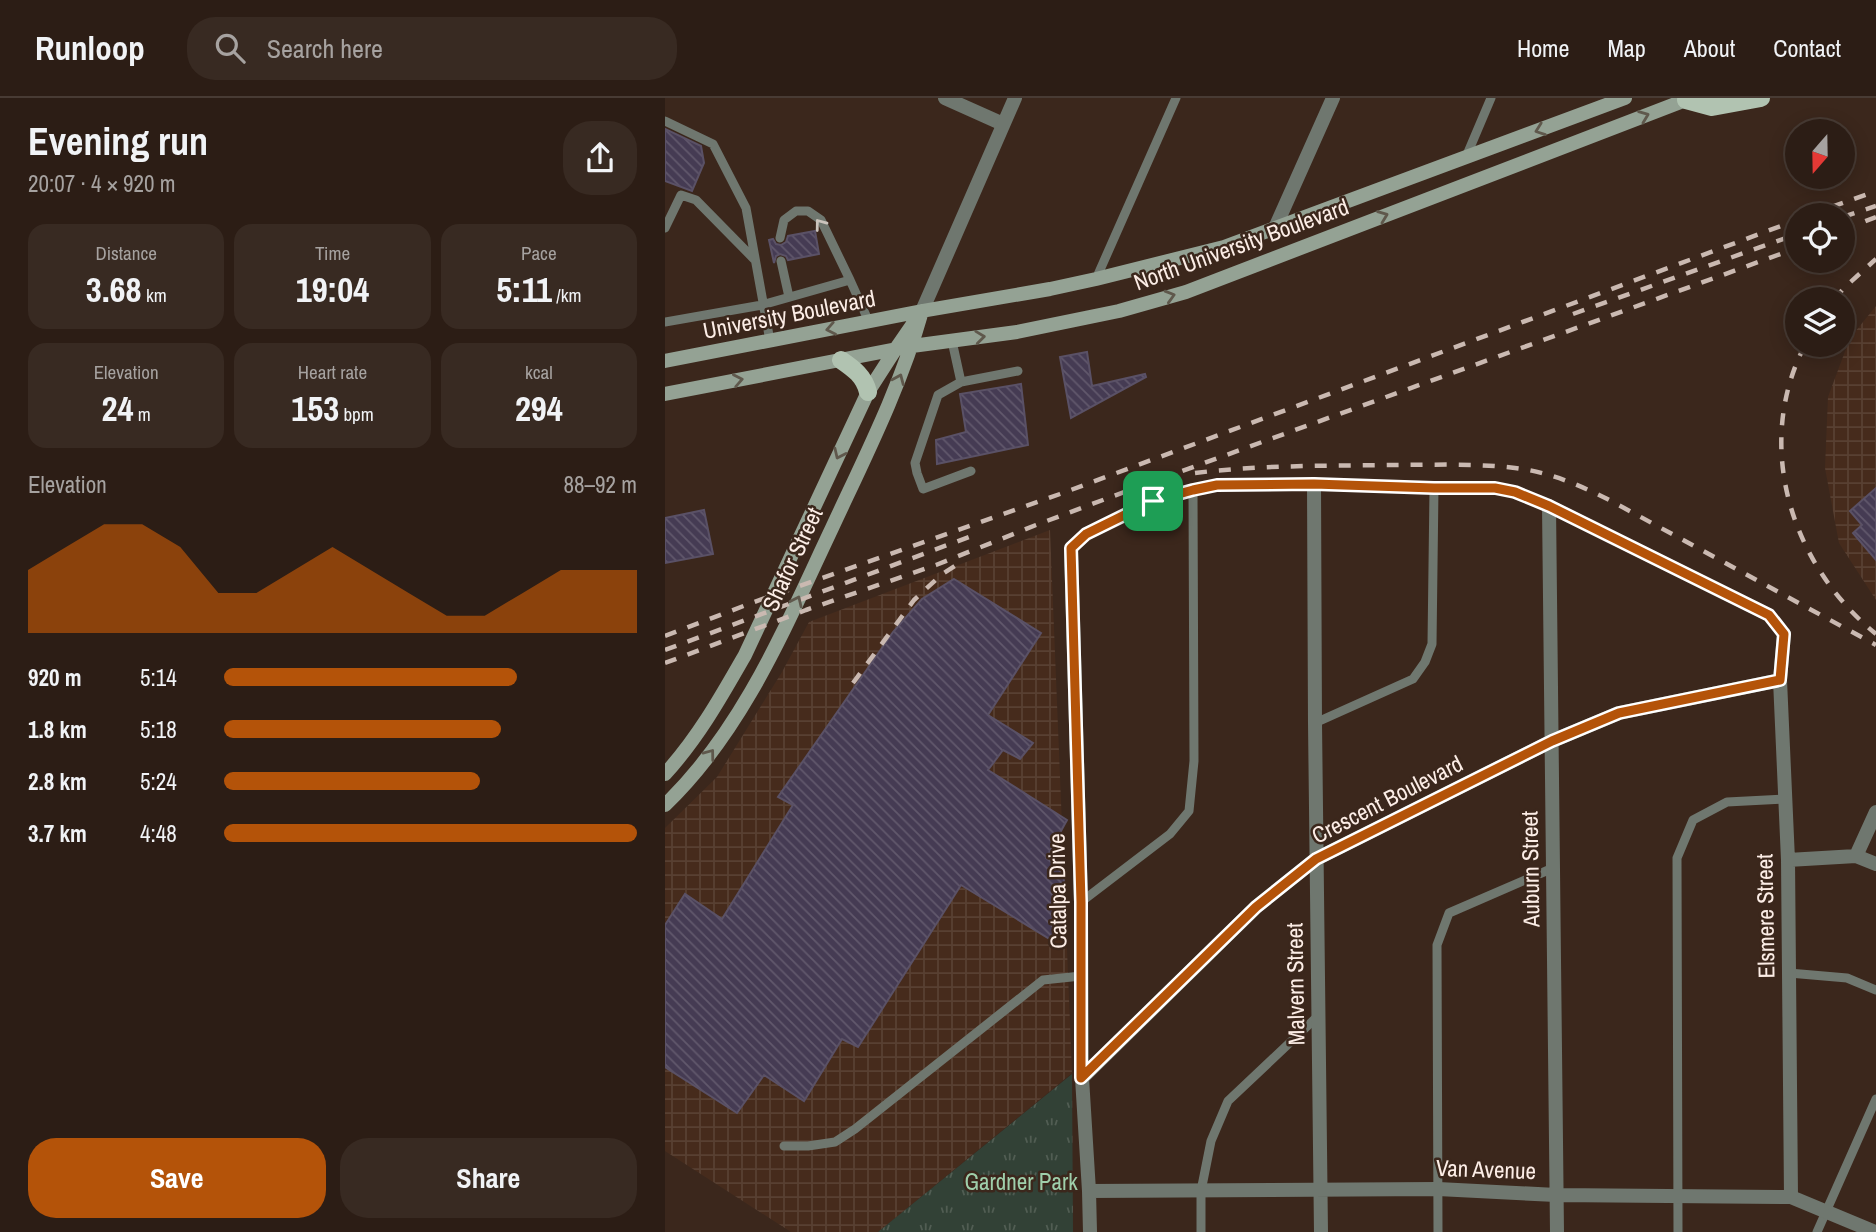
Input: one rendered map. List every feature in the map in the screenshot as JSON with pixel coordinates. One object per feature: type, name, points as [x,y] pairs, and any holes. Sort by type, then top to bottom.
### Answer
[{"type":"main road","name":"North University Boulevard","points":[[922,311],[1096,279],[1224,247],[1625,98]]},
{"type":"main road","points":[[1688,99],[1713,107],[1761,98]]},
{"type":"main road","name":"North University Boulevard","points":[[665,394],[912,346],[1017,332],[1119,311],[1186,292],[1688,99]]},
{"type":"main road","name":"University Boulevard","points":[[665,361],[922,311]]},
{"type":"main road","name":"Shafor Street","points":[[665,805],[703,764],[723,737],[775,648],[866,456],[912,346],[922,311]]},
{"type":"main road","name":"Shafor Street","points":[[665,774],[698,734],[745,655],[868,392],[922,311]]},
{"type":"main road","points":[[841,360],[858,372],[865,381],[868,392]]},
{"type":"street","points":[[945,98],[1003,124]]},
{"type":"street","name":"Shafor Street","points":[[922,311],[1015,98]]},
{"type":"street","points":[[1275,228],[1333,98]]},
{"type":"street","name":"Malvern Street","points":[[1314,484],[1321,1232]]},
{"type":"street","name":"Auburn Street","points":[[1549,506],[1557,1232]]},
{"type":"street","name":"Catalpa Drive","points":[[1071,548],[1081,902],[1081,1078],[1090,1232]]},
{"type":"street","name":"Elsmere Street","points":[[1784,634],[1780,680],[1788,860],[1791,1197]]},
{"type":"street","name":"Crescent Boulevard","points":[[1081,1078],[1256,907],[1316,859],[1552,741],[1619,713],[1780,680]]},
{"type":"street","points":[[1856,856],[1876,812]]},
{"type":"street","points":[[1788,860],[1856,856],[1876,864]]},
{"type":"street","name":"Van Avenue","points":[[1089,1191],[1438,1189],[1556,1195],[1791,1197],[1875,1232]]},
{"type":"lane","points":[[1096,279],[1176,98]]},
{"type":"lane","points":[[1466,157],[1491,98]]},
{"type":"lane","points":[[665,121],[713,144],[746,208],[770,341]]},
{"type":"lane","points":[[665,228],[681,195],[696,200],[755,260]]},
{"type":"lane","points":[[780,238],[785,220],[796,211],[808,211],[821,220],[869,322]]},
{"type":"lane","points":[[781,261],[789,297]]},
{"type":"lane","points":[[665,322],[762,305],[850,280]]},
{"type":"lane","points":[[952,341],[961,382]]},
{"type":"lane","points":[[971,471],[923,489],[915,463],[938,395],[961,382],[1018,371]]},
{"type":"lane","points":[[1071,548],[1086,534],[1153,501],[1217,485],[1495,488],[1515,492],[1549,506],[1769,615],[1784,634]]},
{"type":"lane","points":[[1315,723],[1413,679],[1425,662],[1432,644],[1434,488]]},
{"type":"lane","points":[[1081,902],[1170,834],[1189,811],[1194,761],[1193,490]]},
{"type":"lane","points":[[1678,1232],[1677,858],[1693,820],[1727,802],[1786,799]]},
{"type":"lane","points":[[1438,1232],[1437,945],[1449,913],[1553,868]]},
{"type":"lane","points":[[1789,973],[1847,978],[1876,990]]},
{"type":"lane","points":[[784,1146],[835,1142],[1043,980],[1081,976]]},
{"type":"lane","points":[[1201,1232],[1201,1191],[1211,1141],[1228,1101],[1318,1016]]},
{"type":"lane","points":[[1817,1232],[1876,1099]]},
{"type":"shaded area","points":[[1876,306],[1876,600],[1839,543],[1825,468],[1828,397],[1843,357],[1855,357],[1855,332]]},
{"type":"shaded area","points":[[1050,530],[1072,1073],[878,1232],[791,1232],[665,1151],[665,828],[717,777],[782,672],[809,622]]},
{"type":"green space","name":"Gardner Park","points":[[1072,1074],[1073,1232],[878,1232]]},
{"type":"building","points":[[665,129],[701,146],[704,163],[692,191],[665,181]]},
{"type":"building","points":[[815,231],[819,254],[788,260],[780,254],[776,256],[774,263],[769,240],[773,239],[776,244],[781,245],[786,242],[788,236]]},
{"type":"building","points":[[1087,352],[1092,386],[1145,374],[1146,377],[1071,418],[1060,357]]},
{"type":"building","points":[[1021,384],[1028,445],[937,464],[936,440],[966,432],[960,394]]},
{"type":"building","points":[[1876,488],[1876,560],[1853,533],[1862,525],[1850,511]]},
{"type":"building","points":[[704,510],[713,554],[665,563],[665,518]]},
{"type":"building","points":[[954,579],[1041,633],[988,715],[1033,743],[1020,759],[1003,750],[988,770],[1067,820],[1046,858],[1063,871],[1067,916],[1053,941],[961,885],[858,1047],[842,1039],[804,1101],[764,1075],[737,1113],[665,1067],[665,925],[685,894],[722,919],[793,805],[778,797],[893,632],[922,599]]},
{"type":"railway","points":[[1842,203],[1876,191]]},
{"type":"railway","points":[[1855,213],[1876,206]]},
{"type":"railway","points":[[1855,225],[1876,217]]},
{"type":"railway","points":[[665,636],[1060,494],[1785,224]]},
{"type":"railway","points":[[1573,314],[1785,238]]},
{"type":"railway","points":[[665,663],[936,565],[1127,491],[1785,252]]},
{"type":"railway","points":[[1845,287],[1876,259]]},
{"type":"railway","points":[[1800,357],[1790,383],[1782,423],[1782,462],[1789,501],[1802,539],[1822,574],[1846,606],[1876,634]]},
{"type":"railway","points":[[1195,473],[1291,466],[1451,465],[1499,466],[1541,473],[1579,486],[1615,503],[1876,645]]},
{"type":"railway","points":[[665,650],[969,537]]},
{"type":"railway","points":[[853,683],[914,600],[941,575],[961,562]]},
{"type":"route","points":[[1217,485],[1495,488],[1515,492],[1549,506],[1769,615],[1784,634],[1780,680],[1619,713],[1552,741],[1316,859],[1256,907],[1081,1078],[1081,902],[1071,548],[1086,534],[1153,501],[1217,485]]}]
